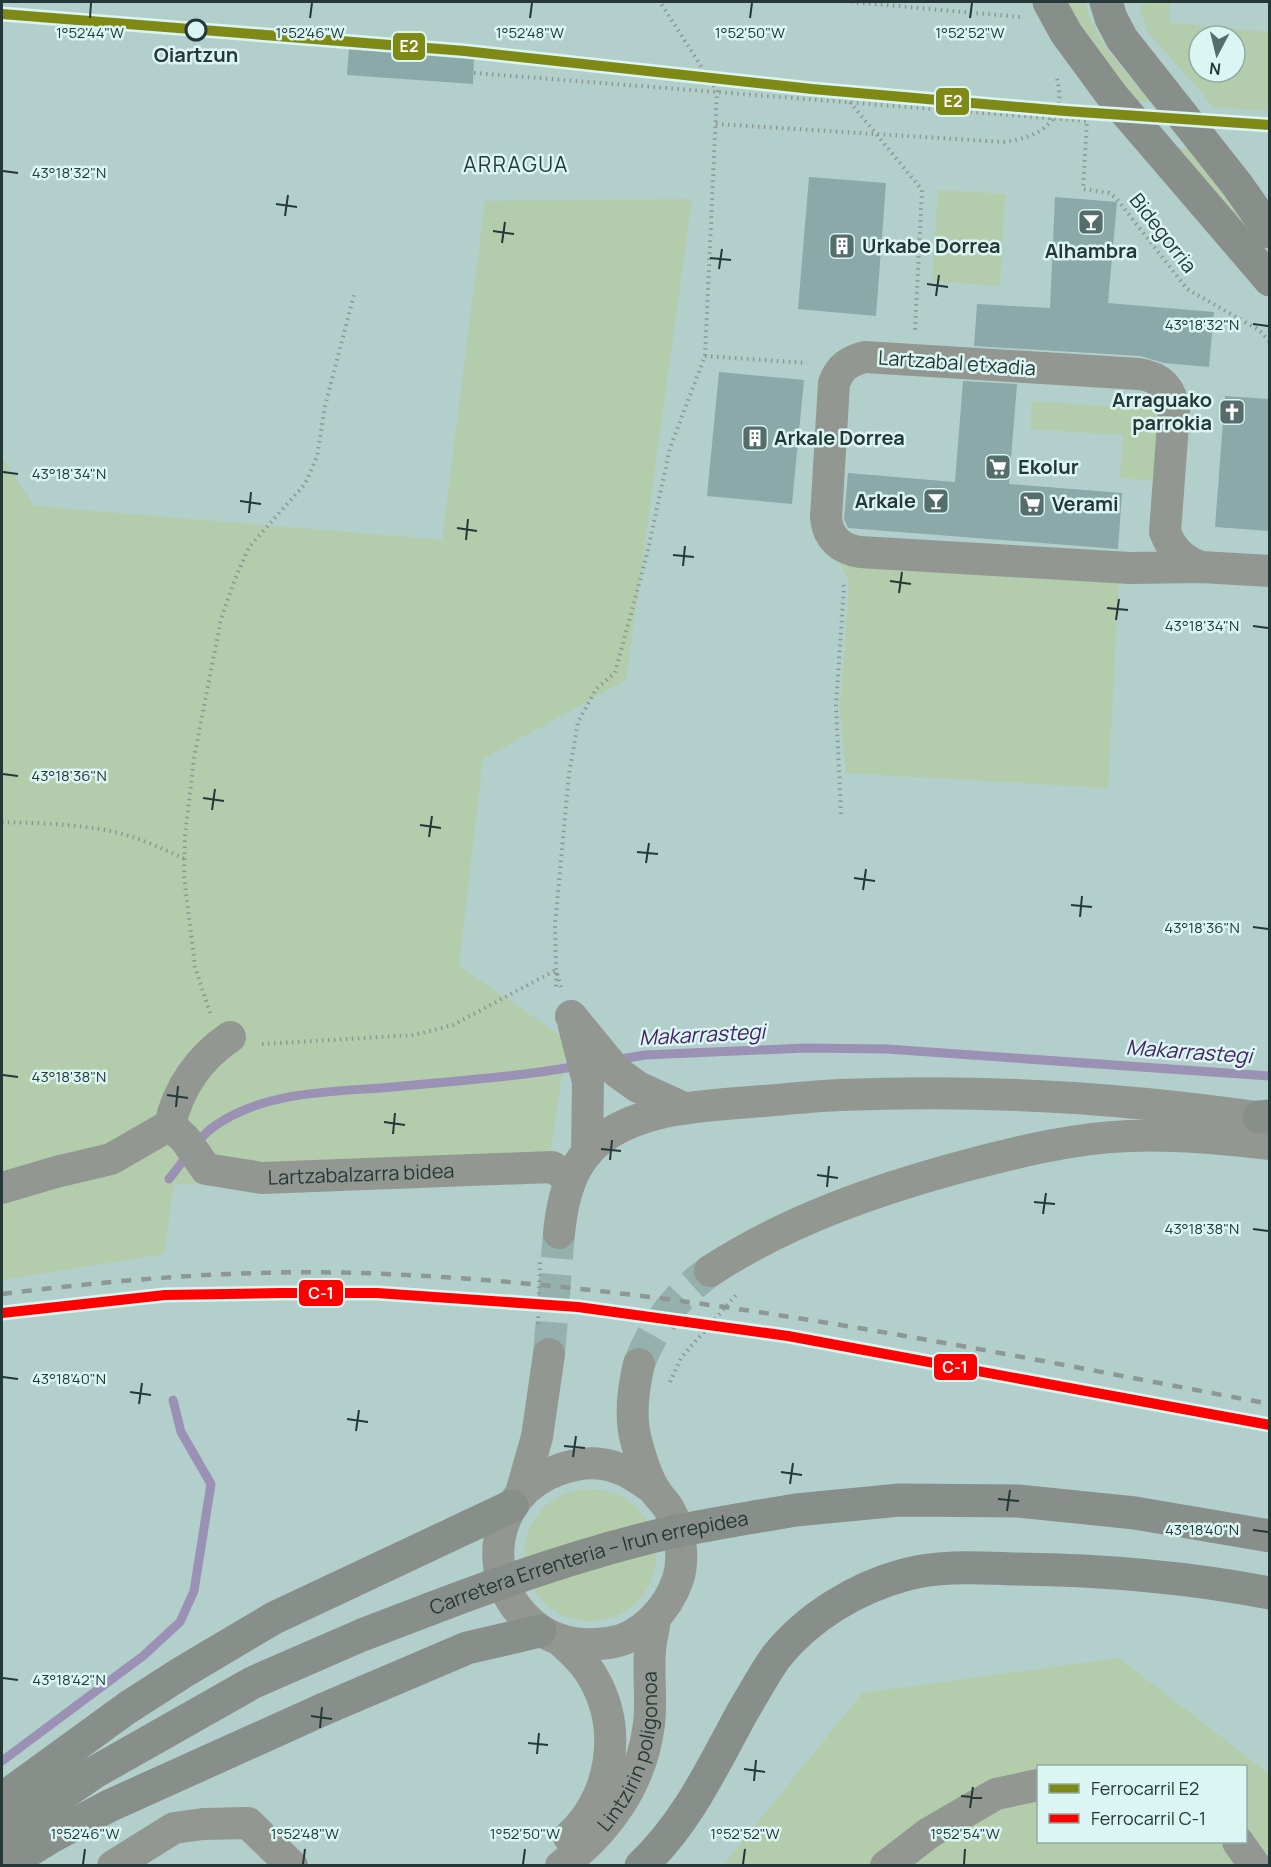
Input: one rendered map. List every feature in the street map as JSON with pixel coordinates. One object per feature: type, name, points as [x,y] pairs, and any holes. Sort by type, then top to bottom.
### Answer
[{"type":"main road","points":[[1106,2],[1122,39],[1238,186],[1269,232]]},
{"type":"main road","points":[[1038,10],[1066,33],[1113,97],[1269,280]]},
{"type":"main road","points":[[2,1799],[127,1708],[274,1618],[516,1499]]},
{"type":"main road","name":"Carretera Errenteria – Irun errepidea","points":[[2,1836],[94,1772],[252,1683],[362,1635],[505,1581],[667,1534],[795,1510],[900,1500],[1018,1501],[1135,1513],[1269,1536]]},
{"type":"main road","points":[[641,1866],[660,1848],[686,1814],[776,1657],[798,1633],[822,1614],[877,1583],[907,1574],[941,1569],[1033,1569],[1159,1576],[1269,1593]]},
{"type":"main road","points":[[4,1866],[51,1837],[109,1806],[324,1708],[467,1648],[550,1636]]},
{"type":"street","name":"Lartzabal etxadia","points":[[844,366],[865,357],[1139,374],[1157,379],[1170,392],[1174,411],[1165,532],[1178,555],[1201,567]]},
{"type":"street","points":[[836,542],[827,527],[826,518],[834,383],[844,366]]},
{"type":"street","name":"Lartzabal etxadia","points":[[836,542],[843,548],[860,552],[1130,568],[1201,567],[1269,571]]},
{"type":"street","points":[[571,1016],[618,1072],[638,1087],[684,1108]]},
{"type":"street","points":[[571,1016],[588,1082],[579,1166]]},
{"type":"street","points":[[2,1188],[111,1159],[178,1132],[175,1104],[196,1068],[212,1049],[230,1037]]},
{"type":"street","points":[[550,1241],[565,1192],[579,1166],[610,1133],[633,1121],[684,1108],[839,1095],[1014,1095],[1152,1105],[1267,1124]]},
{"type":"street","points":[[710,1271],[741,1251],[789,1227],[845,1203],[938,1172],[1013,1153],[1072,1142],[1128,1136],[1174,1136],[1267,1124]]},
{"type":"street","name":"Lartzabalzarra bidea","points":[[178,1132],[206,1169],[262,1178],[579,1166]]},
{"type":"street","points":[[543,1340],[537,1437],[516,1499],[502,1527],[498,1551],[500,1574],[508,1597],[522,1616],[550,1636],[586,1645],[611,1643],[635,1633],[655,1618],[669,1599],[678,1577],[681,1554],[678,1531],[669,1509],[655,1490],[636,1442],[632,1410],[639,1364]]},
{"type":"street","points":[[516,1499],[544,1475],[573,1464],[602,1464],[631,1473],[655,1490]]},
{"type":"street","name":"Lintzirin poligonoa","points":[[561,1866],[582,1849],[614,1814],[637,1773],[645,1749],[649,1725],[650,1651],[655,1618]]},
{"type":"street","name":"Lintzirin poligonoa","points":[[539,1866],[588,1816],[603,1785],[611,1750],[610,1725],[604,1701],[594,1678],[579,1658],[550,1636]]},
{"type":"street","points":[[886,1866],[929,1833],[996,1794],[1037,1785]]},
{"type":"street","points":[[113,1866],[174,1828],[203,1824],[248,1823],[292,1866]]},
{"type":"street","points":[[1239,1843],[1255,1866]]},
{"type":"path","points":[[571,1016],[556,970],[555,925],[569,774],[578,722],[596,689],[615,673],[647,554],[670,448],[705,356],[717,91],[660,2]]},
{"type":"path","points":[[851,2],[1038,10]]},
{"type":"path","points":[[716,124],[1003,142],[1024,140],[1046,126],[1058,110],[1060,91],[1055,72]]},
{"type":"path","name":"Bidegorria","points":[[474,73],[1087,121],[1083,189],[1109,193],[1116,198],[1187,289],[1259,330],[1269,342]]},
{"type":"path","points":[[850,102],[922,190],[913,360]]},
{"type":"path","points":[[355,291],[325,406],[317,457],[304,484],[249,547],[221,619],[195,758],[185,836],[184,876],[195,967],[213,1022],[230,1037],[267,1045],[414,1035],[453,1026],[556,970]]},
{"type":"path","points":[[705,356],[844,366]]},
{"type":"path","points":[[836,542],[835,562],[844,587],[836,706],[841,814]]},
{"type":"path","points":[[2,822],[110,831],[153,845],[185,859]]},
{"type":"path","points":[[543,1340],[550,1241]]},
{"type":"path","points":[[669,1384],[681,1358],[742,1289]]},
{"type":"green space","points":[[1062,2],[1085,2],[1103,43],[1151,101],[1130,102]]},
{"type":"green space","points":[[1147,2],[1170,2],[1169,23],[1187,25],[1187,76],[1149,33],[1138,7]]},
{"type":"green space","points":[[1247,30],[1269,32],[1269,111],[1214,107],[1194,84],[1247,84]]},
{"type":"green space","points":[[1168,148],[1189,149],[1269,251],[1269,265]]},
{"type":"green space","points":[[938,190],[1005,194],[1000,286],[932,281]]},
{"type":"green space","points":[[692,199],[626,680],[483,759],[459,966],[567,1040],[546,1184],[174,1184],[164,1254],[2,1280],[2,457],[34,506],[442,540],[485,201]]},
{"type":"green space","points":[[1032,401],[1162,410],[1157,481],[1120,478],[1123,435],[1030,429]]},
{"type":"green space","points":[[839,560],[1119,579],[1108,788],[846,773],[840,709],[849,583]]},
{"type":"green space","points":[[590,1489],[615,1494],[637,1508],[651,1530],[656,1555],[651,1580],[637,1602],[615,1616],[590,1621],[565,1616],[543,1602],[529,1580],[524,1555],[529,1530],[543,1508],[565,1494]]},
{"type":"green space","points":[[1119,1658],[1269,1774],[1269,1865],[723,1866],[862,1693]]},
{"type":"building","points":[[349,48],[474,57],[473,84],[347,75]]},
{"type":"building","name":"Urkabe Dorrea","points":[[809,177],[886,183],[876,316],[798,309]]},
{"type":"building","points":[[1055,197],[1117,202],[1108,303],[1214,312],[1209,367],[1164,363],[1140,356],[974,346],[977,304],[1050,308]]},
{"type":"building","name":"Arkale Dorrea","points":[[719,372],[804,380],[792,504],[707,496]]},
{"type":"building","points":[[963,381],[1017,384],[1009,484],[1122,493],[1118,549],[848,528],[844,519],[848,473],[955,482]]},
{"type":"building","points":[[1225,396],[1269,399],[1269,531],[1215,527]]},
{"type":"waterway","name":"Makarrastegi","points":[[615,1060],[645,1055],[805,1048],[887,1049],[1269,1076]]},
{"type":"waterway","name":"Makarrastegi","points":[[169,1179],[209,1130],[257,1105],[325,1092],[486,1078],[578,1066]]},
{"type":"waterway","name":"Makarrastegi","points":[[2,1761],[143,1656],[180,1622],[194,1591],[211,1484],[181,1432],[173,1400]]},
{"type":"tunnel","points":[[549,1354],[559,1233]]},
{"type":"tunnel","points":[[639,1364],[667,1312],[710,1271]]},
{"type":"railway","points":[[2,1294],[98,1283],[242,1273],[338,1272],[498,1281],[609,1292],[830,1323],[1270,1404]]},
{"type":"rail line","name":"E2","points":[[2,14],[465,51],[812,89],[1065,111],[1270,125]]},
{"type":"rail line","name":"C-1","points":[[2,1313],[165,1295],[281,1293],[377,1293],[578,1307],[788,1336],[1270,1425]]},
{"type":"place","name":"Oiartzun","points":[[196,30]]},
{"type":"place","name":"Alhambra","points":[[1091,222]]},
{"type":"place","name":"Urkabe Dorrea","points":[[842,246]]},
{"type":"place","name":"Arraguako parrokia","points":[[1232,412]]},
{"type":"place","name":"Arkale Dorrea","points":[[755,438]]},
{"type":"place","name":"Ekolur","points":[[998,467]]},
{"type":"place","name":"Arkale","points":[[936,501]]},
{"type":"place","name":"Verami","points":[[1032,504]]},
{"type":"district","name":"ARRAGUA","points":[[516,165]]}]
